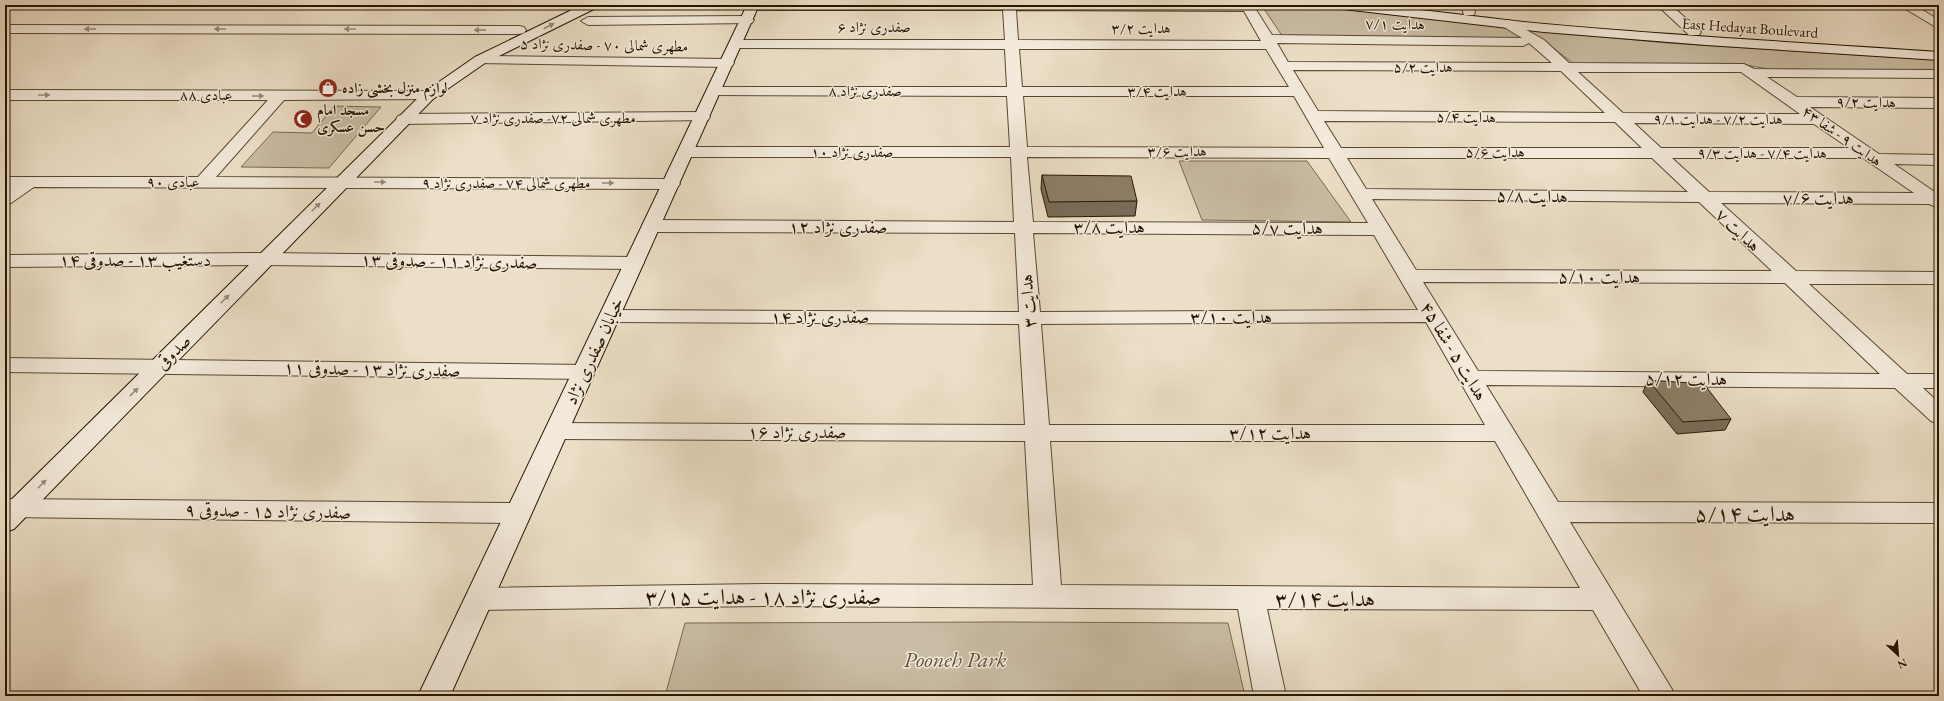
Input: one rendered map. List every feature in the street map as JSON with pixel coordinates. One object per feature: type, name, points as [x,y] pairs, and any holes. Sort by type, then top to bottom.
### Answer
[{"type":"street","points":[[458,58],[569,5]]},
{"type":"street","name":"صدوقی","points":[[9,513],[159,366],[428,96],[480,60],[592,5]]},
{"type":"street","points":[[588,21],[751,10],[1009,5]]},
{"type":"street","name":"هدایت ۵ - شفا ۴۵","points":[[1009,5],[1248,7],[1660,696]]},
{"type":"street","name":"هدایت ۳","points":[[1009,5],[1048,597]]},
{"type":"street","name":"East Hedayat Boulevard","points":[[1344,5],[1509,24],[1535,38],[1818,48],[1939,56]]},
{"type":"street","name":"East Hedayat Boulevard","points":[[1408,5],[1468,9],[1578,23],[1694,32],[1939,47]]},
{"type":"street","points":[[1662,5],[1694,32]]},
{"type":"street","points":[[1905,5],[1939,25]]},
{"type":"street","name":"خیابان صفدری نژاد","points":[[434,696],[751,10]]},
{"type":"street","points":[[5,30],[519,30]]},
{"type":"street","name":"هدایت ۷/۱","points":[[1269,42],[1535,38]]},
{"type":"street","name":"هدایت ۷","points":[[1535,38],[1564,67],[1939,416]]},
{"type":"street","points":[[1807,39],[1818,48]]},
{"type":"street","name":"هدایت ۳/۲","points":[[1012,44],[1269,42]]},
{"type":"street","name":"صفدری نژاد ۶","points":[[736,44],[1012,44]]},
{"type":"street","name":"مطهری شمالی ۷۰ - صفدری نژاد ۵","points":[[480,60],[727,63]]},
{"type":"street","name":"هدایت ۵/۲","points":[[1283,66],[1564,67],[1939,74]]},
{"type":"street","name":"هدایت ۹ - شفا ۴۳","points":[[1748,70],[1936,201]]},
{"type":"street","points":[[341,182],[341,164],[425,80]]},
{"type":"street","name":"صفدری نژاد ۸","points":[[714,91],[1015,91]]},
{"type":"street","name":"هدایت ۳/۴","points":[[1015,91],[1299,92]]},
{"type":"street","points":[[5,104],[12,95]]},
{"type":"street","name":"عبادی ۸۸","points":[[12,95],[428,96]]},
{"type":"street","points":[[203,182],[280,96]]},
{"type":"street","name":"هدایت ۹/۲","points":[[1793,102],[1939,103]]},
{"type":"street","name":"هدایت ۵/۴","points":[[1313,116],[1619,118]]},
{"type":"street","name":"مطهری شمالی ۷۲- صفدری نژاد ۷","points":[[404,119],[702,117]]},
{"type":"street","name":"هدایت ۷/۲ - هدایت ۹/۱","points":[[1619,118],[1818,119]]},
{"type":"street","name":"هدایت ۳/۶","points":[[1019,151],[1334,152]]},
{"type":"street","name":"صفدری نژاد ۱۰","points":[[686,152],[1019,151]]},
{"type":"street","name":"هدایت ۵/۶","points":[[1334,152],[1656,153]]},
{"type":"street","name":"هدایت ۷/۴ - هدایت ۹/۳","points":[[1656,153],[1872,156],[1939,160]]},
{"type":"street","name":"عبادی ۹۰","points":[[5,182],[341,182]]},
{"type":"street","points":[[5,199],[30,182]]},
{"type":"street","name":"مطهری شمالی ۷۴ - صفدری نژاد ۹","points":[[341,182],[671,184]]},
{"type":"street","name":"هدایت ۵/۸","points":[[1360,194],[1704,197]]},
{"type":"street","name":"هدایت ۷/۶","points":[[1704,197],[1936,201]]},
{"type":"street","name":"صفدری نژاد ۱۲","points":[[651,226],[1024,227]]},
{"type":"street","name":"هدایت ۳/۸","points":[[1024,227],[1194,228]]},
{"type":"street","name":"هدایت ۵/۷","points":[[1194,228],[1380,228]]},
{"type":"street","name":"دستغیب ۱۳ - صدوقی ۱۴","points":[[5,261],[264,259]]},
{"type":"street","name":"صفدری نژاد ۱۱ - صدوقی ۱۳","points":[[264,259],[634,263]]},
{"type":"street","name":"هدایت ۵/۱۰","points":[[1409,276],[1939,278]]},
{"type":"street","name":"صفدری نژاد ۱۴","points":[[610,316],[1030,318]]},
{"type":"street","name":"هدایت ۳/۱۰","points":[[1030,318],[1433,316]]},
{"type":"street","name":"صفدری نژاد ۱۳ - صدوقی ۱۱","points":[[5,365],[584,372]]},
{"type":"street","name":"هدایت ۵/۱۲","points":[[1470,378],[1939,381]]},
{"type":"street","name":"صفدری نژاد ۱۶","points":[[557,431],[1037,433]]},
{"type":"street","name":"هدایت ۳/۱۲","points":[[1037,433],[1503,433]]},
{"type":"street","name":"هدایت ۵/۱۴","points":[[1551,512],[1939,513]]},
{"type":"street","name":"صفدری نژاد ۱۵ - صدوقی ۹","points":[[9,513],[518,513]]},
{"type":"street","name":"صفدری نژاد ۱۸ - هدایت ۳/۱۵","points":[[479,599],[765,595],[1048,597]]},
{"type":"street","name":"هدایت ۳/۱۴","points":[[1048,597],[1603,599]]},
{"type":"street","points":[[1250,598],[1270,696]]},
{"type":"green space","points":[[1208,5],[1323,5],[1542,31],[1667,43],[1939,60],[1939,70],[1774,70],[1740,64],[1574,64],[1552,47],[1523,39],[1283,37],[1262,6]]},
{"type":"green space","points":[[334,106],[381,107],[329,168],[241,167],[273,132],[312,133]]},
{"type":"green space","points":[[1179,161],[1307,161],[1351,222],[1202,220]]},
{"type":"green space","name":"Pooneh Park","points":[[685,623],[1228,623],[1245,696],[665,696]]},
{"type":"building","points":[[1042,175],[1131,176],[1137,201],[1049,202]]},
{"type":"building","points":[[1648,380],[1704,384],[1731,419],[1683,422]]},
{"type":"place","name":"لوازم منزل بخشی زاده","points":[[328,88]]},
{"type":"place","name":"مسجد امام حسن عسکری","points":[[303,119]]}]
